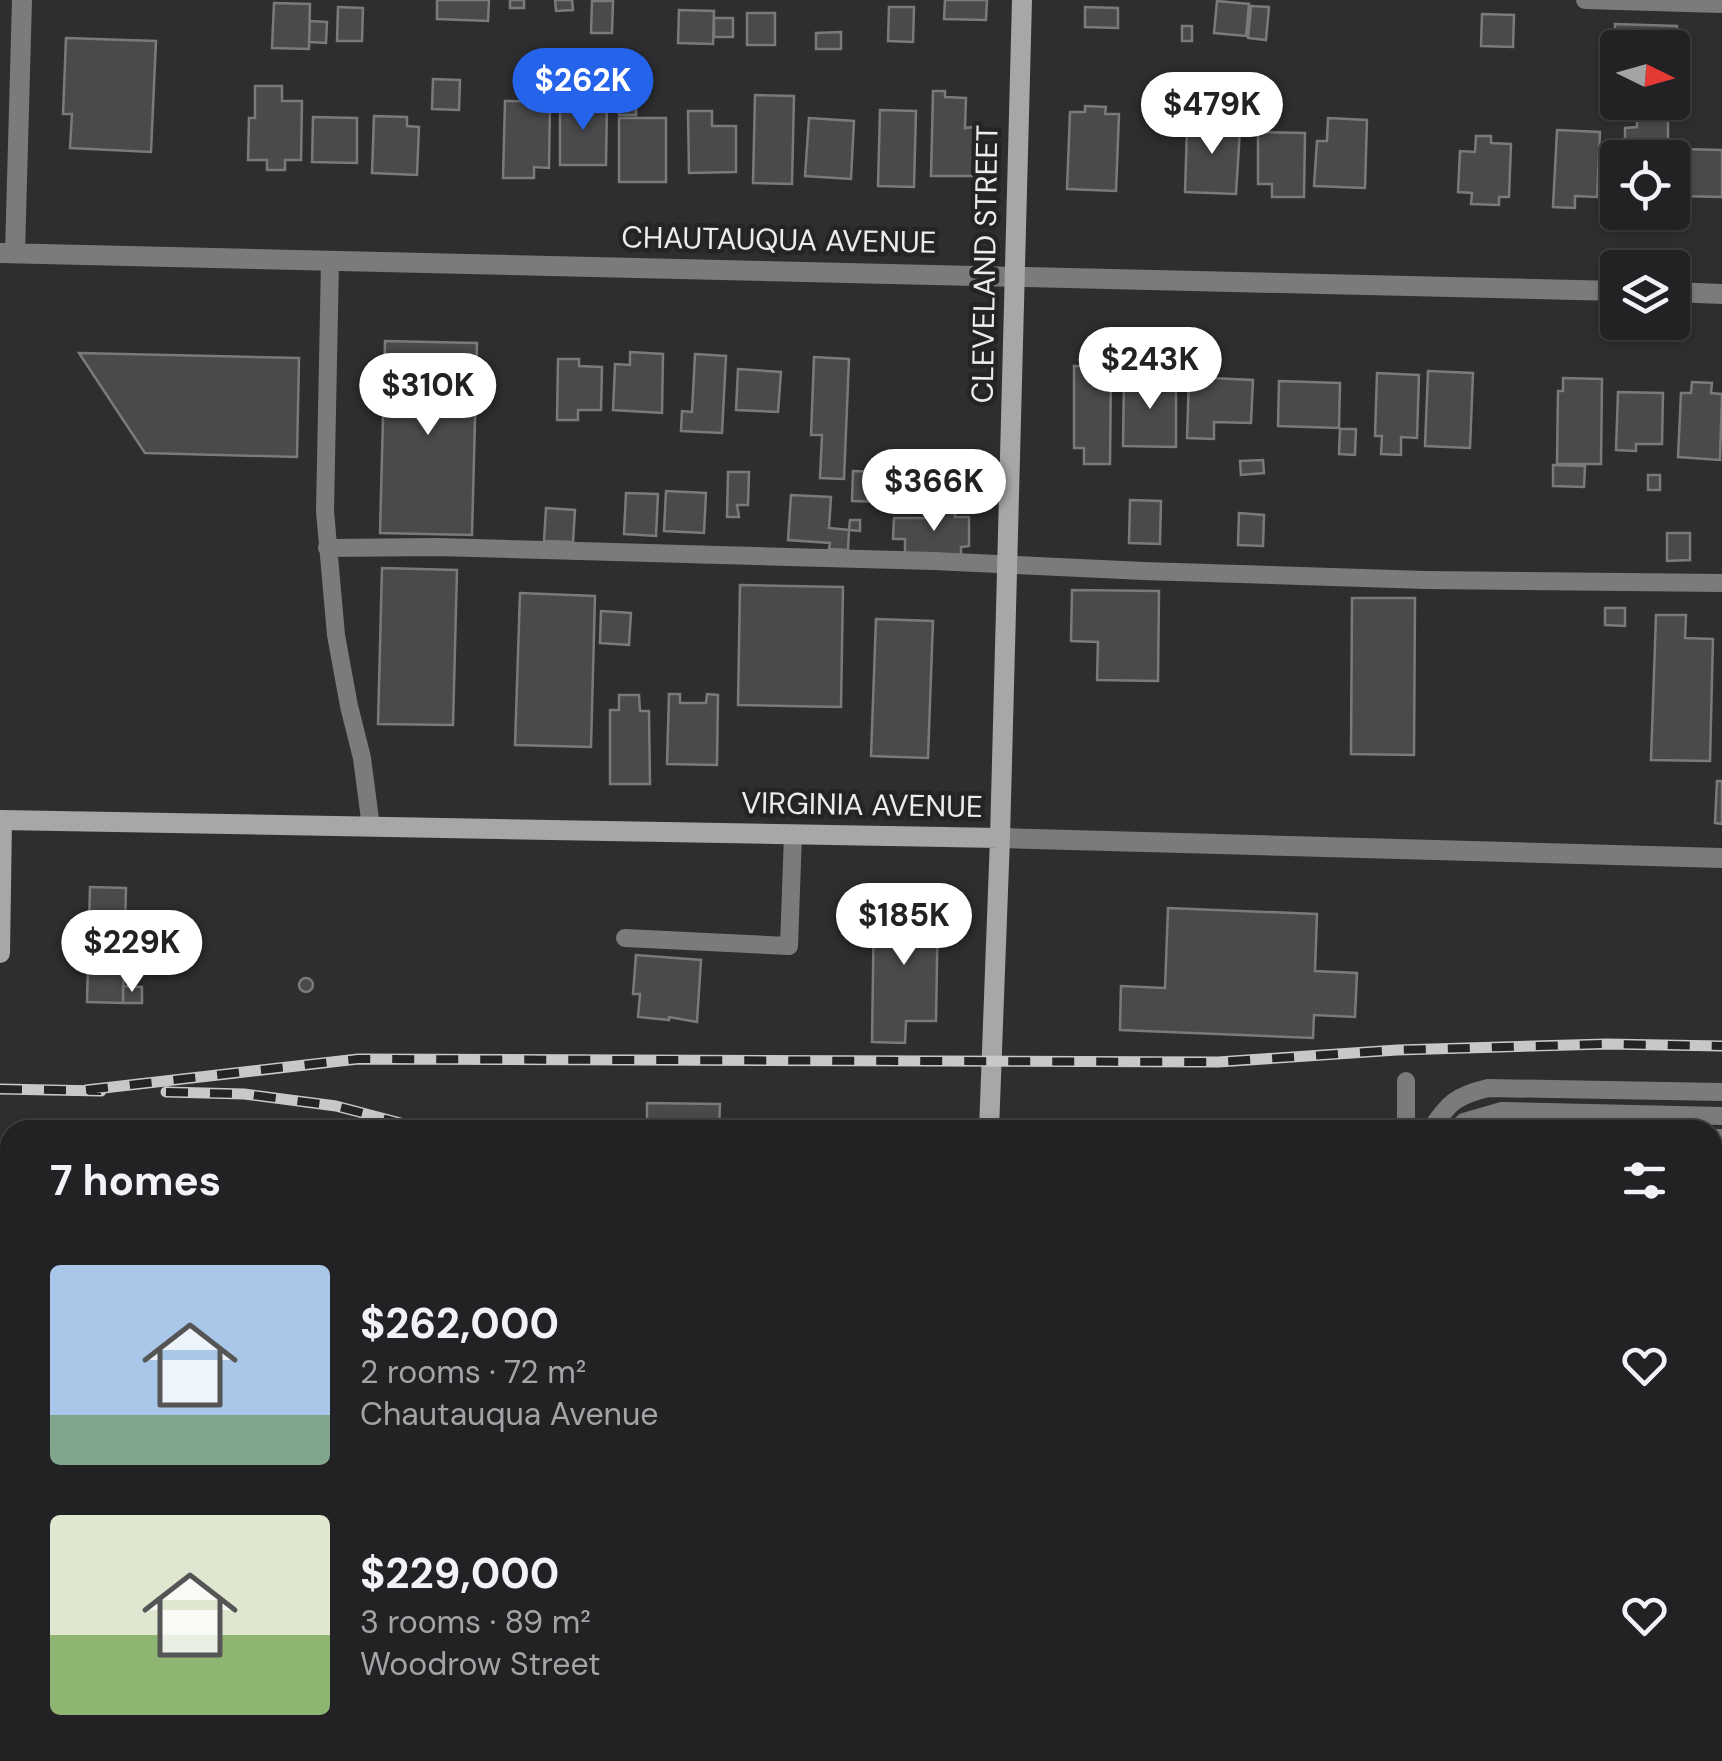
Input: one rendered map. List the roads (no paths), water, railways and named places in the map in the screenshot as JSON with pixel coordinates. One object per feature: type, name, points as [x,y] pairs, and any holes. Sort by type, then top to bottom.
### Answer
[{"type":"street","points":[[8,253],[22,0]]},
{"type":"street","name":"CLEVELAND STREET","points":[[989,1120],[1022,0]]},
{"type":"street","name":"CHAUTAUQUA AVENUE","points":[[8,253],[1600,291]]},
{"type":"street","points":[[1690,293],[1722,294]]},
{"type":"street","points":[[0,953],[1,820]]},
{"type":"street","name":"VIRGINIA AVENUE","points":[[1,820],[1000,838],[1722,858]]},
{"type":"lane","points":[[1586,0],[1722,4]]},
{"type":"lane","points":[[330,260],[327,548],[336,636],[372,827]]},
{"type":"lane","points":[[327,548],[438,547],[1425,580],[1722,583]]},
{"type":"lane","points":[[625,938],[789,946],[793,834]]},
{"type":"lane","points":[[1406,1082],[1406,1120]]},
{"type":"lane","points":[[1437,1120],[1461,1095],[1488,1088],[1722,1092]]},
{"type":"lane","points":[[1470,1120],[1502,1110],[1722,1116]]},
{"type":"railway","points":[[86,1090],[358,1059],[1218,1062],[1397,1050],[1606,1044],[1722,1046]]},
{"type":"railway","points":[[0,1089],[101,1091]]},
{"type":"railway","points":[[166,1092],[244,1094],[336,1106],[389,1120]]}]
